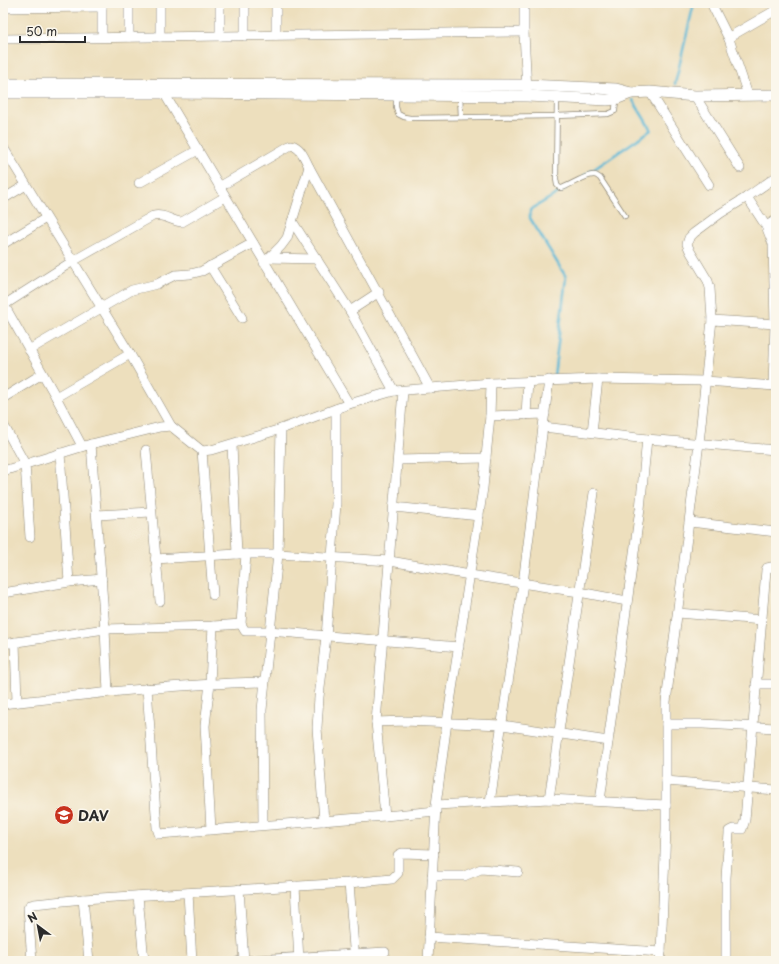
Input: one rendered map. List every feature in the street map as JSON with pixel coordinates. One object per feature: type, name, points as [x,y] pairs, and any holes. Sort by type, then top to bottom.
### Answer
[{"type":"street","points":[[129,3],[129,37]]},
{"type":"street","points":[[160,3],[160,37]]},
{"type":"street","points":[[220,3],[220,36]]},
{"type":"street","points":[[245,3],[245,36]]},
{"type":"street","points":[[276,3],[276,35]]},
{"type":"street","points":[[524,3],[527,96]]},
{"type":"street","points":[[711,3],[729,39],[748,95]]},
{"type":"street","points":[[3,8],[102,5],[102,37]]},
{"type":"street","points":[[729,39],[731,36],[776,10]]},
{"type":"street","points":[[3,39],[524,32]]},
{"type":"street","points":[[3,84],[164,93],[527,96],[607,100],[616,99],[631,93]]},
{"type":"street","points":[[3,93],[70,88],[527,85],[616,89],[631,93],[650,92],[695,96],[776,95]]},
{"type":"street","points":[[650,92],[709,185]]},
{"type":"street","points":[[164,93],[253,243],[267,260],[349,404]]},
{"type":"street","points":[[695,96],[740,168]]},
{"type":"street","points":[[219,187],[291,146],[295,146],[300,151],[379,292],[430,388]]},
{"type":"street","points":[[3,147],[74,261],[171,426],[202,451],[232,445],[349,404],[398,391],[492,383],[598,379],[705,381],[775,386],[775,267],[773,244],[766,226],[747,197]]},
{"type":"street","points":[[139,183],[198,150]]},
{"type":"street","points":[[267,260],[287,238],[309,167]]},
{"type":"street","points":[[429,938],[660,956],[666,805],[666,702],[690,522],[712,320],[710,288],[708,281],[687,244],[689,238],[721,213],[776,177]]},
{"type":"street","points":[[3,199],[26,185]]},
{"type":"street","points":[[108,692],[97,515],[86,445],[42,374],[3,304],[153,216],[161,215],[178,222],[182,222],[225,197]]},
{"type":"street","points":[[3,244],[46,218]]},
{"type":"street","points":[[292,220],[350,311],[398,391],[398,460],[376,722],[385,816]]},
{"type":"street","points":[[766,226],[776,220]]},
{"type":"street","points":[[29,350],[136,288],[152,285],[175,275],[195,273],[253,243]]},
{"type":"street","points":[[267,260],[317,259]]},
{"type":"street","points":[[210,266],[242,318]]},
{"type":"street","points":[[350,311],[379,292]]},
{"type":"street","points":[[712,320],[775,330]]},
{"type":"street","points":[[56,397],[130,354]]},
{"type":"street","points":[[3,398],[42,374]]},
{"type":"street","points":[[592,432],[598,379]]},
{"type":"street","points":[[490,802],[524,583],[549,380]]},
{"type":"street","points":[[526,415],[528,381]]},
{"type":"street","points":[[428,961],[436,808],[447,722],[479,516],[486,458],[492,383]]},
{"type":"street","points":[[324,821],[317,728],[326,637],[336,504],[336,409]]},
{"type":"street","points":[[490,416],[545,414]]},
{"type":"street","points":[[3,424],[25,464],[30,537]]},
{"type":"street","points":[[3,471],[86,445],[160,427],[171,426]]},
{"type":"street","points":[[543,427],[647,439],[776,450]]},
{"type":"street","points":[[263,825],[261,731],[264,682],[278,554],[281,429]]},
{"type":"street","points":[[600,801],[640,509],[647,439]]},
{"type":"street","points":[[232,445],[241,554],[241,624],[245,631],[269,631],[459,647]]},
{"type":"street","points":[[146,450],[160,601]]},
{"type":"street","points":[[202,451],[213,595]]},
{"type":"street","points":[[60,453],[69,582]]},
{"type":"street","points":[[398,460],[486,458]]},
{"type":"street","points":[[549,799],[594,493]]},
{"type":"street","points":[[394,506],[479,516]]},
{"type":"street","points":[[97,515],[151,512]]},
{"type":"street","points":[[690,522],[776,532]]},
{"type":"street","points":[[155,559],[241,554],[278,554],[390,561],[470,576],[524,583],[627,601]]},
{"type":"street","points":[[726,961],[726,878],[729,834],[731,830],[743,828],[748,787],[766,570],[767,568],[776,566]]},
{"type":"street","points":[[3,593],[69,582],[102,579]]},
{"type":"street","points":[[678,614],[762,620]]},
{"type":"street","points":[[3,644],[105,629],[241,624]]},
{"type":"street","points":[[211,829],[205,734],[210,683],[213,626]]},
{"type":"street","points":[[15,642],[17,702]]},
{"type":"street","points":[[3,704],[147,688],[210,683],[264,682]]},
{"type":"street","points":[[756,684],[776,684]]},
{"type":"street","points":[[147,688],[159,834],[385,816],[490,802],[549,799],[666,805]]},
{"type":"street","points":[[376,722],[447,722],[502,725],[608,741]]},
{"type":"street","points":[[666,724],[704,724],[776,728]]},
{"type":"street","points":[[666,781],[776,790]]},
{"type":"street","points":[[32,961],[28,908],[30,905],[83,899],[349,883],[392,879],[398,873],[398,855],[402,853],[434,854]]},
{"type":"street","points":[[432,876],[464,876],[481,869],[518,872]]},
{"type":"street","points":[[349,883],[355,957]]},
{"type":"street","points":[[295,886],[299,959]]},
{"type":"street","points":[[239,889],[244,961]]},
{"type":"street","points":[[188,892],[192,961]]},
{"type":"street","points":[[138,896],[144,961]]},
{"type":"street","points":[[83,899],[89,961]]},
{"type":"street","points":[[239,961],[355,957],[385,952]]},
{"type":"lane","points":[[396,95],[398,114],[404,117],[556,116],[612,113],[615,111],[616,99]]},
{"type":"lane","points":[[460,96],[461,117]]},
{"type":"lane","points":[[557,98],[557,185],[562,188],[588,176],[597,175],[625,216]]},
{"type":"waterway","points":[[675,84],[694,3]]},
{"type":"waterway","points":[[584,176],[651,130],[633,100]]},
{"type":"waterway","points":[[554,376],[566,277],[530,218],[530,210],[565,189]]},
{"type":"place","name":"DAV","points":[[64,815]]}]
